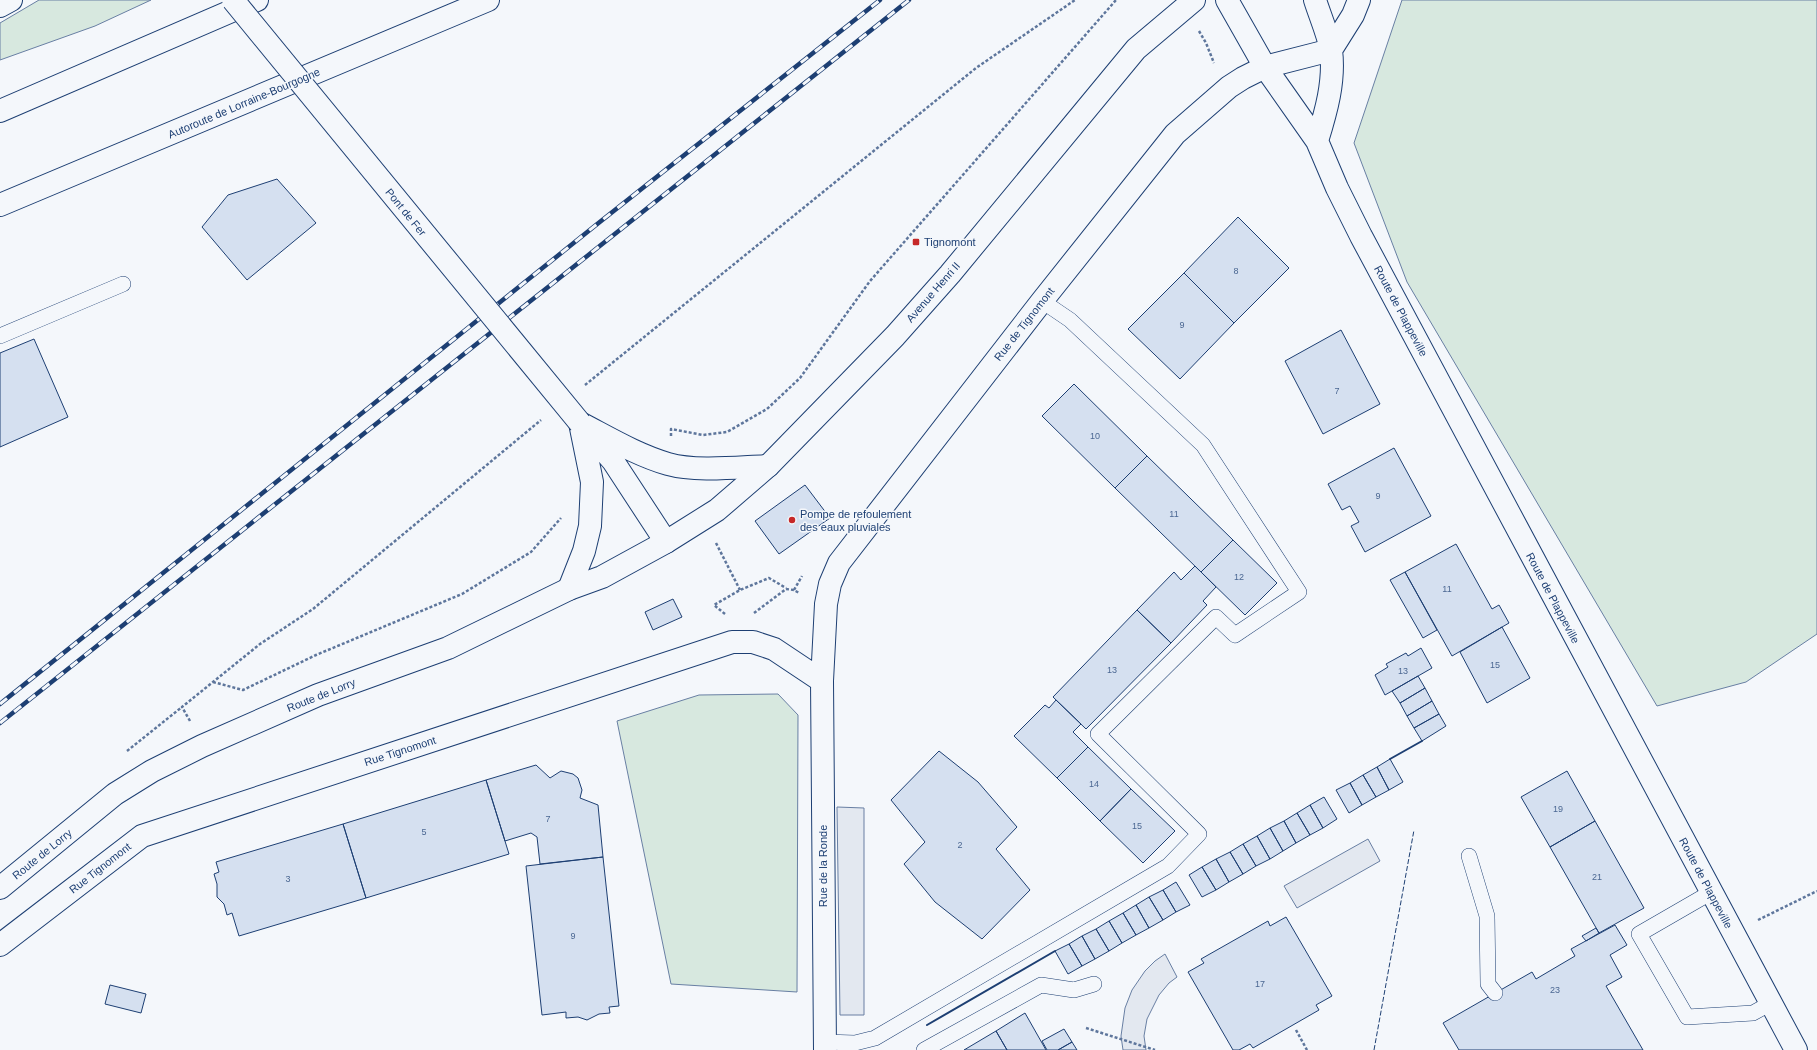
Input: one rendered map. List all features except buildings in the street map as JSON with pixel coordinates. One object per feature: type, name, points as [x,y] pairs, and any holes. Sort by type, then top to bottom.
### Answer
[{"type":"main road","points":[[0,6],[11,0]]},
{"type":"main road","name":"Pont de Fer","points":[[233,0],[580,423],[613,461],[666,542]]},
{"type":"main road","points":[[0,111],[256,0]]},
{"type":"main road","name":"Autoroute de Lorraine-Bourgogne","points":[[0,205],[488,0]]},
{"type":"main road","name":"Route de Plappeville","points":[[1227,0],[1265,67],[1317,141],[1360,236],[1710,893],[1796,1050]]},
{"type":"main road","points":[[1315,0],[1331,50],[1331,73],[1328,103],[1317,141]]},
{"type":"main road","points":[[1331,50],[1353,15],[1359,0]]},
{"type":"main road","name":"Avenue Henri II","points":[[666,542],[704,520],[768,466],[894,336],[950,274],[1136,49],[1187,5]]},
{"type":"main road","name":"Rue de Tignomont","points":[[822,681],[826,604],[830,584],[839,563],[1042,301],[1175,134],[1229,87],[1265,67],[1331,50]]},
{"type":"main road","points":[[580,423],[631,450],[669,464],[702,468],[768,466]]},
{"type":"main road","points":[[569,589],[584,551],[590,526],[592,482],[580,423]]},
{"type":"main road","name":"Route de Lorry","points":[[0,888],[115,794],[152,770],[202,746],[318,695],[448,648],[569,589],[602,577],[666,542]]},
{"type":"main road","name":"Rue Tignomont","points":[[0,945],[142,836],[732,642],[753,642],[774,649],[822,681]]},
{"type":"main road","name":"Rue de la Ronde","points":[[822,681],[824,1046]]},
{"type":"lane","points":[[0,336],[123,284]]},
{"type":"lane","points":[[824,1046],[855,1046],[875,1038],[1168,866],[1199,834],[1098,734],[1216,617],[1235,635],[1300,592],[1203,446],[1070,320],[1042,301]]},
{"type":"lane","points":[[1469,856],[1487,916],[1488,984],[1495,994]]},
{"type":"lane","points":[[1710,893],[1639,934],[1687,1017],[1753,1013],[1771,1004]]},
{"type":"lane","points":[[924,1050],[1041,985],[1074,990],[1094,984]]},
{"type":"path","points":[[582,388],[976,68],[1075,0]]},
{"type":"path","points":[[671,441],[672,429],[702,435],[727,432],[767,409],[800,378],[870,281],[1116,0]]},
{"type":"path","points":[[1187,5],[1214,63],[1229,87]]},
{"type":"path","points":[[202,746],[182,707],[260,644],[313,608],[545,417]]},
{"type":"path","points":[[212,682],[243,690],[316,655],[462,594],[531,552],[563,515]]},
{"type":"path","points":[[704,520],[740,590]]},
{"type":"path","points":[[714,605],[740,590],[769,578],[786,589]]},
{"type":"path","points":[[1733,934],[1770,913],[1817,891]]},
{"type":"path","points":[[1086,1028],[1155,1050]]},
{"type":"path","points":[[1296,1030],[1307,1050]]},
{"type":"shaded area","points":[[39,0],[151,0],[95,26],[0,60],[0,23]]},
{"type":"shaded area","points":[[1402,0],[1817,0],[1817,634],[1746,682],[1657,706],[1407,282],[1354,143]]},
{"type":"shaded area","points":[[778,694],[798,715],[797,992],[671,984],[617,721],[699,695]]},
{"type":"shaded area","points":[[837,807],[864,808],[864,1015],[840,1015]]},
{"type":"shaded area","points":[[1368,839],[1380,861],[1297,908],[1284,886]]},
{"type":"shaded area","points":[[1165,954],[1177,977],[1169,983],[1159,995],[1147,1019],[1144,1036],[1146,1050],[1123,1050],[1121,1036],[1125,1008],[1132,990],[1145,971]]},
{"type":"railway","points":[[0,704],[596,225],[880,0]]},
{"type":"railway","points":[[0,723],[909,0]]},
{"type":"fence","points":[[1374,1050],[1414,830]]},
{"type":"wall","points":[[1390,759],[1422,741]]},
{"type":"wall","points":[[927,1025],[1055,951]]},
{"type":"place","name":"Tignomont","points":[[916,242]]},
{"type":"place","name":"Pompe de refoulement des eaux pluviales","points":[[792,520]]}]
